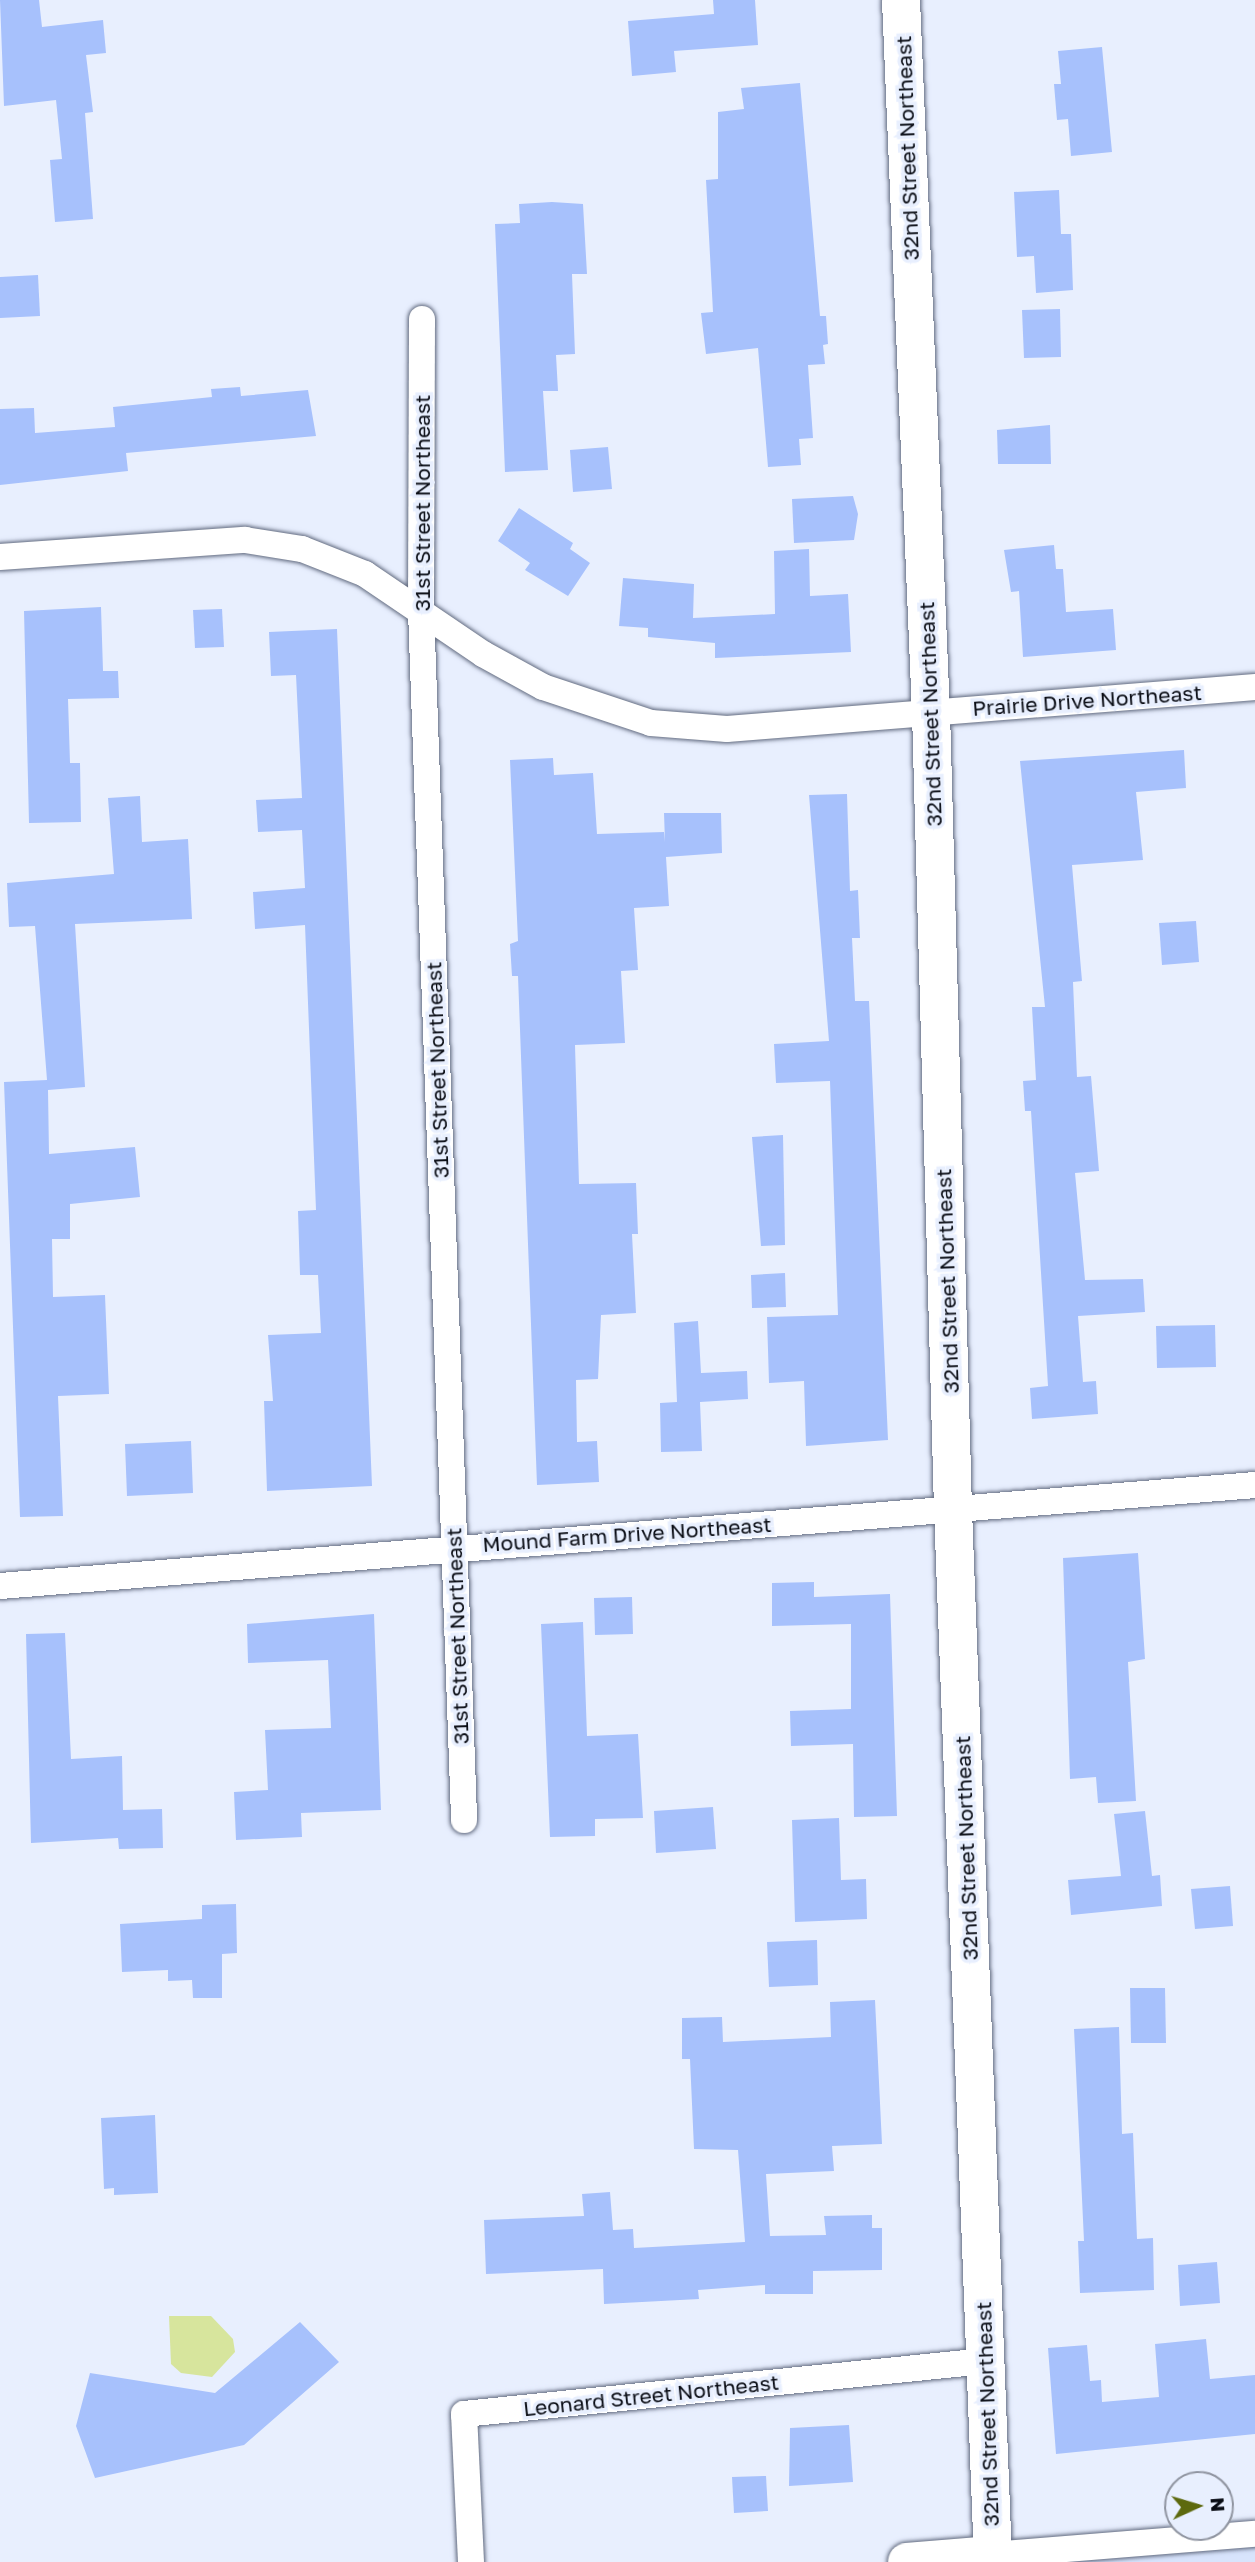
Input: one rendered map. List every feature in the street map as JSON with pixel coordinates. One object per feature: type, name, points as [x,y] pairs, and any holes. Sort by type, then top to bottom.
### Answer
[{"type":"main road","name":"32nd Street Northeast","points":[[901,0],[930,712],[953,1510],[993,2559]]},
{"type":"main road","points":[[907,2562],[993,2559]]},
{"type":"street","name":"31st Street Northeast","points":[[422,319],[421,610],[464,1820]]},
{"type":"street","name":"Prairie Drive Northeast","points":[[0,557],[245,540],[302,549],[365,574],[483,654],[543,687],[651,723],[727,729],[1255,687]]},
{"type":"street","name":"Mound Farm Drive Northeast","points":[[0,1586],[453,1547],[1255,1485]]},
{"type":"street","name":"Leonard Street Northeast","points":[[471,2562],[464,2414],[985,2361]]},
{"type":"street","points":[[993,2559],[1255,2534]]},
{"type":"shaded area","points":[[1255,2534],[1255,2562],[993,2562],[1190,2541],[1234,2541],[1234,2536]]},
{"type":"green space","points":[[169,2316],[211,2316],[233,2339],[235,2352],[212,2377],[181,2373],[171,2364]]},
{"type":"building","points":[[0,0],[39,0],[42,27],[103,20],[106,53],[86,55],[93,112],[85,113],[93,219],[55,222],[50,160],[62,159],[56,100],[4,106]]},
{"type":"building","points":[[713,0],[755,0],[758,45],[674,51],[676,72],[632,76],[628,21],[714,14]]},
{"type":"building","points":[[1102,47],[1112,152],[1071,156],[1068,119],[1057,120],[1054,84],[1061,84],[1058,51]]},
{"type":"building","points":[[800,83],[820,316],[826,316],[828,344],[823,345],[825,364],[808,365],[813,438],[799,439],[801,465],[768,467],[758,348],[706,354],[701,313],[713,312],[706,180],[718,179],[718,112],[744,109],[741,88]]},
{"type":"building","points":[[1059,190],[1061,234],[1071,234],[1073,290],[1036,293],[1034,256],[1017,257],[1014,192]]},
{"type":"building","points":[[519,204],[583,204],[587,274],[572,274],[575,354],[556,355],[558,391],[543,391],[548,470],[505,472],[495,224],[520,223]]},
{"type":"building","points":[[38,275],[40,316],[0,318],[0,277]]},
{"type":"building","points":[[1060,309],[1061,357],[1024,358],[1022,310]]},
{"type":"building","points":[[240,387],[241,396],[308,390],[316,436],[126,453],[128,471],[0,485],[0,409],[34,408],[35,433],[115,427],[113,407],[212,397],[211,389]]},
{"type":"building","points":[[1050,425],[1051,464],[998,464],[997,430]]},
{"type":"building","points":[[608,447],[612,489],[573,492],[570,450]]},
{"type":"building","points":[[853,496],[858,514],[854,540],[794,543],[792,499]]},
{"type":"building","points":[[519,508],[573,543],[570,549],[590,563],[568,596],[525,570],[530,563],[498,541]]},
{"type":"building","points":[[1054,545],[1056,569],[1063,569],[1066,612],[1113,609],[1116,650],[1023,657],[1019,591],[1011,592],[1004,550]]},
{"type":"building","points":[[809,549],[810,596],[848,594],[851,652],[715,658],[715,643],[648,637],[648,628],[619,626],[623,578],[694,584],[693,618],[775,614],[774,551]]},
{"type":"building","points":[[101,607],[103,671],[118,671],[119,698],[68,699],[70,763],[80,763],[81,822],[29,823],[24,611]]},
{"type":"building","points":[[222,609],[224,647],[195,648],[193,610]]},
{"type":"building","points":[[337,629],[372,1486],[267,1491],[264,1401],[273,1401],[268,1335],[321,1333],[318,1275],[300,1275],[298,1211],[316,1210],[305,925],[255,929],[253,892],[305,888],[302,830],[258,832],[256,800],[302,798],[296,675],[271,676],[269,632]]},
{"type":"building","points":[[1184,750],[1186,788],[1136,792],[1143,860],[1072,865],[1082,981],[1073,982],[1077,1077],[1091,1076],[1099,1171],[1075,1173],[1085,1280],[1143,1279],[1145,1312],[1078,1316],[1083,1382],[1096,1381],[1098,1414],[1032,1419],[1030,1388],[1048,1386],[1031,1111],[1025,1111],[1023,1081],[1036,1080],[1032,1007],[1045,1007],[1020,761]]},
{"type":"building","points":[[553,758],[554,775],[593,773],[597,834],[664,832],[665,842],[664,813],[721,813],[722,853],[666,857],[669,906],[634,908],[638,970],[621,971],[625,1043],[575,1045],[579,1184],[636,1183],[638,1234],[632,1234],[636,1313],[601,1315],[598,1379],[576,1380],[577,1442],[597,1441],[599,1482],[537,1485],[518,976],[512,976],[510,944],[518,941],[510,760]]},
{"type":"building","points":[[847,794],[850,891],[858,890],[860,938],[852,938],[855,1001],[869,1001],[888,1440],[806,1446],[804,1381],[769,1383],[767,1317],[838,1315],[830,1081],[776,1083],[774,1044],[829,1041],[809,795]]},
{"type":"building","points":[[140,796],[142,842],[188,839],[192,919],[75,924],[85,1087],[48,1090],[49,1154],[135,1147],[140,1197],[70,1204],[70,1239],[52,1239],[53,1297],[105,1295],[109,1394],[58,1396],[63,1516],[20,1517],[4,1082],[47,1080],[35,926],[9,927],[7,883],[114,874],[108,798]]},
{"type":"building","points":[[1196,921],[1199,962],[1162,965],[1159,923]]},
{"type":"building","points":[[783,1135],[785,1245],[761,1246],[752,1137]]},
{"type":"building","points":[[785,1273],[786,1307],[752,1308],[751,1275]]},
{"type":"building","points":[[698,1321],[701,1373],[747,1371],[748,1399],[700,1402],[702,1451],[661,1452],[660,1403],[677,1402],[674,1323]]},
{"type":"building","points":[[1215,1325],[1216,1367],[1157,1368],[1156,1326]]},
{"type":"building","points":[[191,1441],[193,1493],[127,1496],[125,1444]]},
{"type":"building","points":[[1138,1553],[1145,1659],[1128,1662],[1136,1801],[1098,1803],[1096,1777],[1070,1779],[1063,1558]]},
{"type":"building","points":[[814,1582],[814,1597],[890,1594],[897,1816],[854,1817],[853,1744],[791,1746],[790,1711],[851,1709],[851,1624],[772,1626],[772,1583]]},
{"type":"building","points":[[632,1597],[633,1634],[595,1635],[594,1598]]},
{"type":"building","points":[[374,1614],[381,1810],[301,1813],[302,1837],[236,1840],[234,1792],[268,1790],[265,1730],[331,1728],[328,1660],[248,1663],[247,1624]]},
{"type":"building","points":[[583,1622],[587,1736],[638,1734],[643,1818],[595,1819],[595,1836],[550,1837],[541,1624]]},
{"type":"building","points":[[65,1633],[71,1759],[122,1756],[123,1810],[162,1809],[163,1848],[119,1849],[118,1838],[31,1843],[26,1634]]},
{"type":"building","points":[[713,1807],[716,1849],[656,1853],[654,1811]]},
{"type":"building","points":[[1145,1811],[1152,1876],[1160,1875],[1162,1906],[1071,1915],[1068,1880],[1121,1876],[1114,1814]]},
{"type":"building","points":[[839,1818],[841,1880],[866,1879],[867,1919],[795,1922],[792,1820]]},
{"type":"building","points":[[1230,1886],[1233,1926],[1195,1929],[1191,1889]]},
{"type":"building","points":[[236,1904],[237,1953],[222,1954],[222,1998],[193,1998],[192,1980],[168,1981],[168,1970],[122,1972],[120,1924],[202,1919],[202,1905]]},
{"type":"building","points":[[817,1940],[818,1985],[769,1987],[767,1942]]},
{"type":"building","points":[[1130,1988],[1165,1988],[1166,2043],[1131,2043]]},
{"type":"building","points":[[875,2000],[882,2144],[832,2146],[834,2171],[766,2174],[770,2236],[826,2235],[824,2216],[872,2215],[872,2228],[882,2228],[882,2270],[813,2271],[813,2294],[765,2294],[765,2285],[698,2290],[699,2299],[604,2304],[603,2269],[486,2274],[484,2220],[584,2216],[582,2194],[610,2192],[613,2230],[633,2229],[634,2248],[745,2242],[738,2150],[694,2149],[690,2059],[682,2059],[682,2018],[722,2017],[723,2042],[831,2037],[830,2002]]},
{"type":"building","points":[[1119,2027],[1122,2134],[1133,2133],[1137,2239],[1153,2238],[1154,2290],[1080,2293],[1078,2241],[1084,2241],[1074,2029]]},
{"type":"building","points":[[155,2115],[158,2193],[114,2195],[114,2188],[104,2189],[101,2118]]},
{"type":"building","points":[[1217,2262],[1220,2303],[1180,2306],[1178,2265]]},
{"type":"building","points":[[300,2322],[339,2362],[244,2445],[95,2478],[76,2426],[90,2373],[215,2393]]},
{"type":"building","points":[[1206,2339],[1210,2379],[1255,2375],[1255,2434],[1056,2454],[1048,2348],[1087,2345],[1090,2381],[1101,2380],[1102,2402],[1159,2397],[1155,2344]]},
{"type":"building","points":[[849,2425],[853,2482],[789,2486],[790,2428]]},
{"type":"building","points":[[766,2476],[768,2511],[734,2513],[732,2477]]}]
